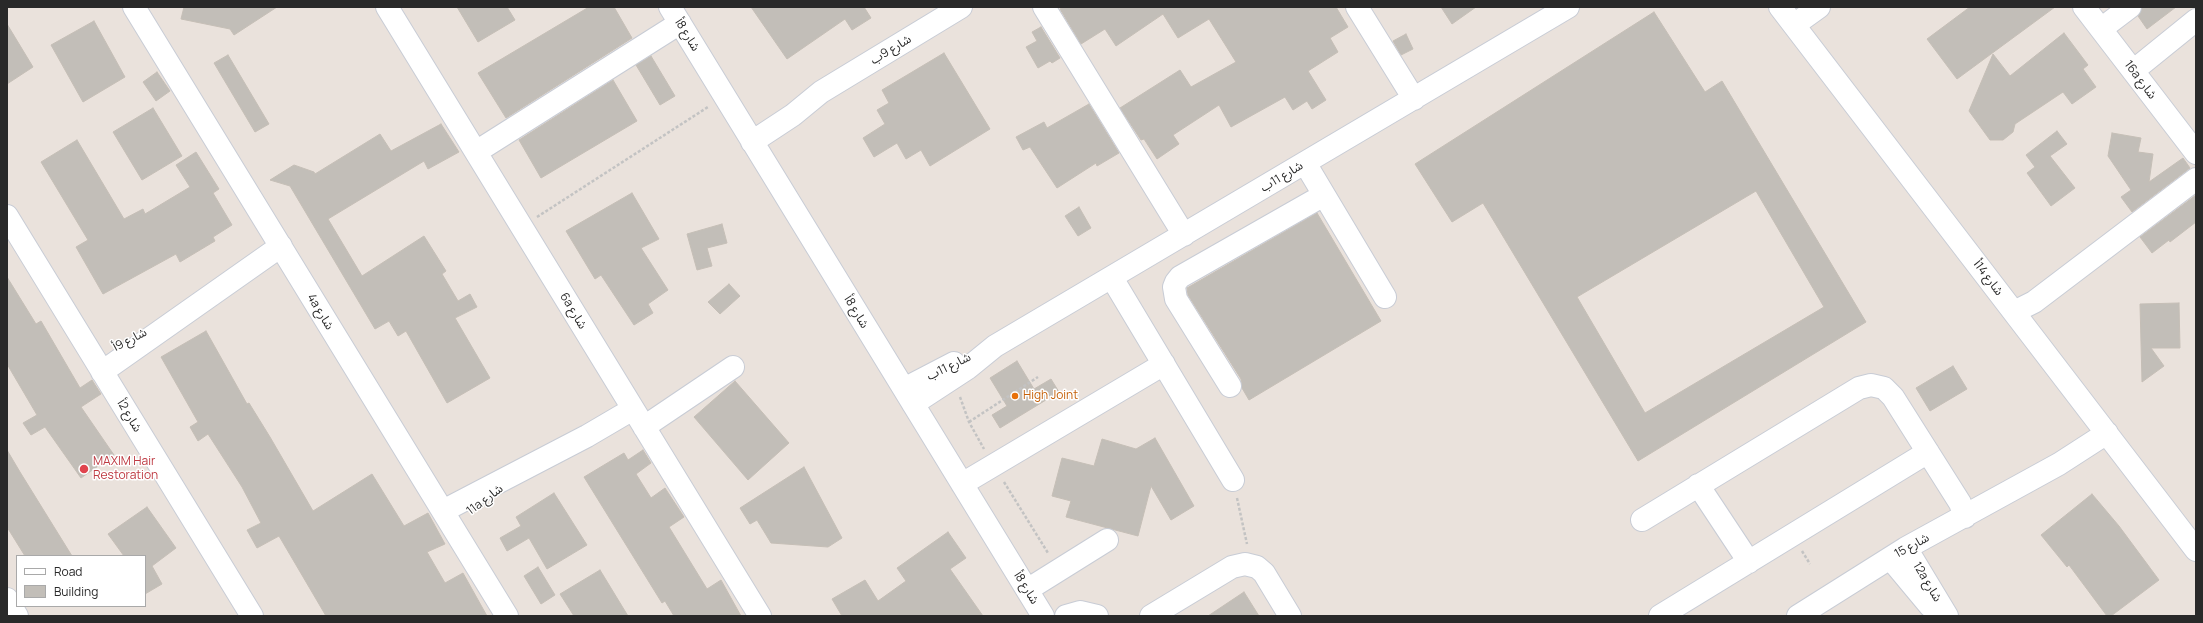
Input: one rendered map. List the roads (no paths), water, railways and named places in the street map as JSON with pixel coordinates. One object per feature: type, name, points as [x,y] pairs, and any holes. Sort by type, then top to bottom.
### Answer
[{"type":"street","name":"4a شارع","points":[[134,7],[507,616]]},
{"type":"street","name":"6a شارع","points":[[387,7],[760,616]]},
{"type":"street","name":"شارع 9ب","points":[[748,135],[773,112],[821,92],[961,7]]},
{"type":"street","points":[[1044,7],[1184,235]]},
{"type":"street","points":[[1357,7],[1414,99]]},
{"type":"street","name":"شارع 11ب","points":[[908,397],[953,378],[995,346],[1568,7]]},
{"type":"street","name":"شارع 14أ","points":[[1780,7],[2196,550]]},
{"type":"street","points":[[1794,25],[1819,7]]},
{"type":"street","name":"16a شارع","points":[[2084,7],[2196,153]]},
{"type":"street","points":[[2101,29],[2130,7]]},
{"type":"street","points":[[476,152],[675,15]]},
{"type":"street","name":"شارع 8أ","points":[[675,15],[1043,616]]},
{"type":"street","points":[[2133,71],[2196,20]]},
{"type":"street","points":[[1305,163],[1385,297]]},
{"type":"street","points":[[2014,312],[2034,302],[2196,179]]},
{"type":"street","points":[[1230,386],[1176,299],[1174,288],[1176,282],[1180,277],[1324,195]]},
{"type":"street","name":"شارع 2أ","points":[[7,216],[252,616]]},
{"type":"street","name":"شارع 9أ","points":[[98,365],[167,325],[221,289],[285,254]]},
{"type":"street","points":[[1112,278],[1233,480]]},
{"type":"street","name":"شارع 11ب","points":[[908,397],[947,366],[995,346]]},
{"type":"street","points":[[962,484],[1164,364]]},
{"type":"street","name":"11a شارع","points":[[447,518],[485,488],[517,474],[634,410],[733,367]]},
{"type":"street","points":[[1642,520],[1865,386],[1878,386],[1889,392],[1960,503],[1964,517]]},
{"type":"street","name":"شارع 15","points":[[1798,616],[1898,553],[2028,480],[2064,462],[2102,427]]},
{"type":"street","points":[[1660,616],[1928,452]]},
{"type":"street","points":[[1698,485],[1749,562]]},
{"type":"street","points":[[1027,590],[1107,540]]},
{"type":"street","name":"12a شارع","points":[[1898,553],[1938,616]]},
{"type":"street","name":"12a شارع","points":[[1898,553],[1947,616]]},
{"type":"street","points":[[1151,616],[1232,567],[1238,565],[1251,565],[1264,573],[1290,616]]},
{"type":"street","points":[[7,599],[18,616]]},
{"type":"street","points":[[1066,616],[1080,612],[1097,616]]},
{"type":"place","name":"High Joint","points":[[1015,396]]},
{"type":"place","name":"MAXIM Hair Restoration","points":[[84,469]]}]
